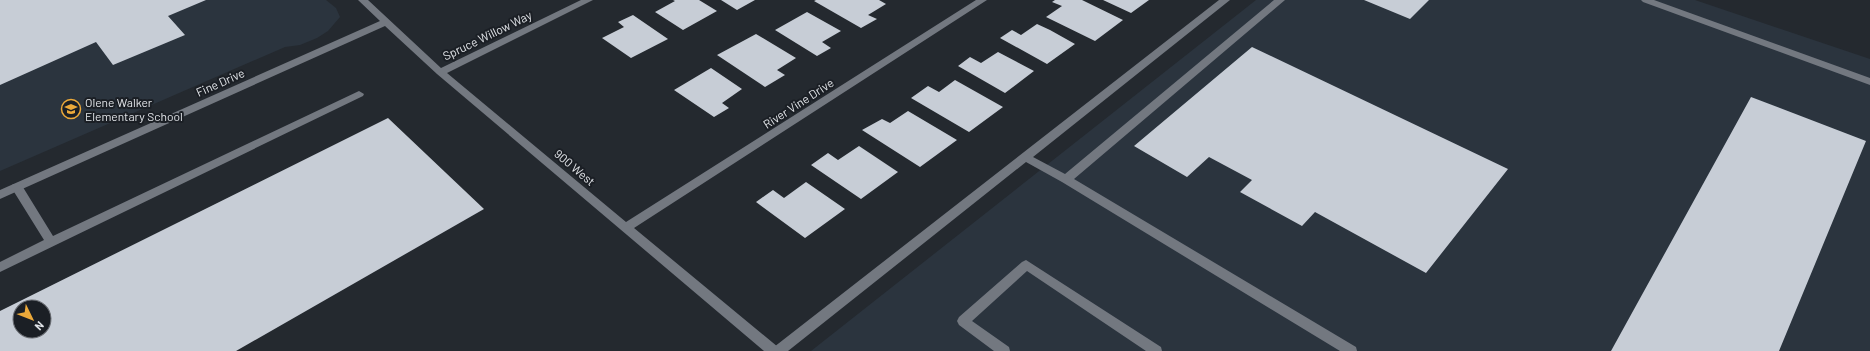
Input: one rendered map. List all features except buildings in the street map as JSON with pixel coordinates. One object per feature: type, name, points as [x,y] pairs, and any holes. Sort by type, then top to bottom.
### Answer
[{"type":"street","name":"900 West","points":[[363,0],[440,72],[627,227],[772,351]]},
{"type":"street","name":"Spruce Willow Way","points":[[440,72],[588,0]]},
{"type":"street","name":"River Vine Drive","points":[[627,227],[982,0]]},
{"type":"street","points":[[779,351],[1225,0]]},
{"type":"street","points":[[1066,179],[1280,0]]},
{"type":"street","points":[[1646,0],[1870,82]]},
{"type":"street","name":"Fine Drive","points":[[0,195],[386,22]]},
{"type":"street","points":[[0,267],[359,94]]},
{"type":"street","points":[[1025,157],[1066,179],[1352,351]]},
{"type":"street","points":[[17,187],[51,242]]},
{"type":"street","points":[[1004,351],[962,321],[1026,265],[1156,351]]},
{"type":"shaded area","name":"Olene Walker Elementary School","points":[[0,0],[326,0],[336,8],[340,17],[328,31],[317,38],[300,45],[285,47],[0,171]]},
{"type":"shaded area","points":[[1256,0],[1695,0],[1870,59],[1870,351],[811,351]]},
{"type":"place","name":"Olene Walker Elementary School","points":[[71,109]]}]
